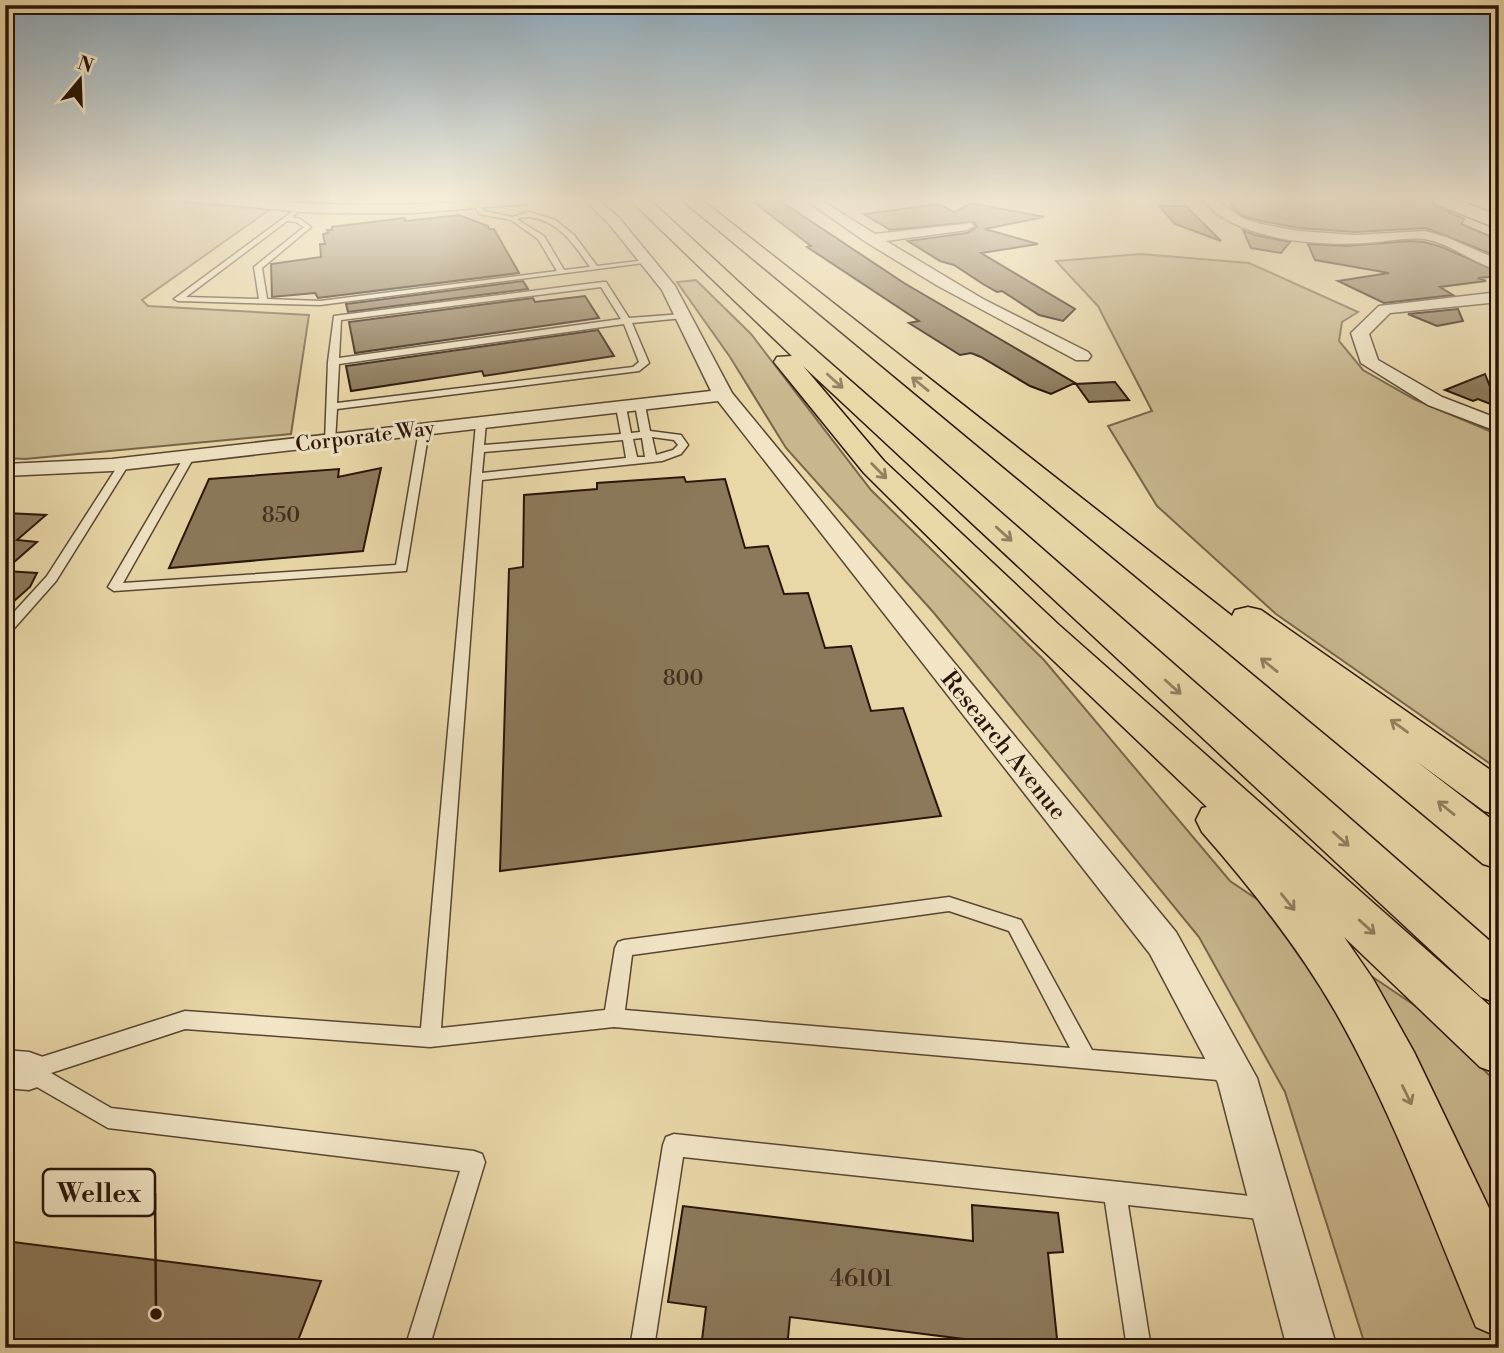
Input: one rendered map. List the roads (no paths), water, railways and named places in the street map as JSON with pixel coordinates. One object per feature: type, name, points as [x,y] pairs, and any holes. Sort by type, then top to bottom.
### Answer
[{"type":"highway","points":[[706,263],[1499,981]]},
{"type":"highway","points":[[769,263],[1499,851]]},
{"type":"highway","points":[[748,303],[750,316],[757,328],[856,446],[1045,633],[1499,1049]]},
{"type":"highway","points":[[962,418],[1321,670],[1499,800]]},
{"type":"highway","points":[[1045,633],[1240,844],[1298,914],[1346,985],[1408,1096],[1499,1304]]},
{"type":"street","name":"Research Avenue","points":[[648,263],[669,289],[723,396],[1163,943],[1234,1072],[1312,1348]]},
{"type":"street","points":[[912,263],[1024,329],[1082,356]]},
{"type":"street","points":[[1499,297],[1385,309],[1360,332],[1370,363],[1435,401],[1499,426]]},
{"type":"street","name":"Corporate Way","points":[[5,470],[124,464],[723,396]]},
{"type":"lane","points":[[226,263],[178,299],[320,303],[637,263]]},
{"type":"lane","points":[[262,301],[258,267],[263,263]]},
{"type":"lane","points":[[556,263],[561,271]]},
{"type":"lane","points":[[591,263],[595,268]]},
{"type":"lane","points":[[330,440],[331,407],[333,362],[337,318],[603,284],[627,321],[643,363],[636,369],[331,407]]},
{"type":"lane","points":[[333,362],[627,321],[683,316]]},
{"type":"lane","points":[[631,406],[651,459]]},
{"type":"lane","points":[[631,406],[626,436],[632,461]]},
{"type":"lane","points":[[430,1038],[481,423]]},
{"type":"lane","points":[[189,457],[114,587],[402,568],[424,430]]},
{"type":"lane","points":[[476,477],[671,456],[681,449],[682,441],[670,435],[644,435],[479,449]]},
{"type":"lane","points":[[5,630],[52,578],[124,464]]},
{"type":"lane","points":[[614,1018],[624,948],[948,904],[1015,925],[1086,1059]]},
{"type":"lane","points":[[13,1075],[185,1020],[430,1038],[614,1018],[1234,1072]]},
{"type":"lane","points":[[13,1075],[108,1118],[474,1162],[417,1348]]},
{"type":"lane","points":[[642,1348],[674,1145],[1274,1209]]},
{"type":"lane","points":[[1115,1192],[1139,1348]]},
{"type":"place","name":"Wellex","points":[[156,1314]]}]
